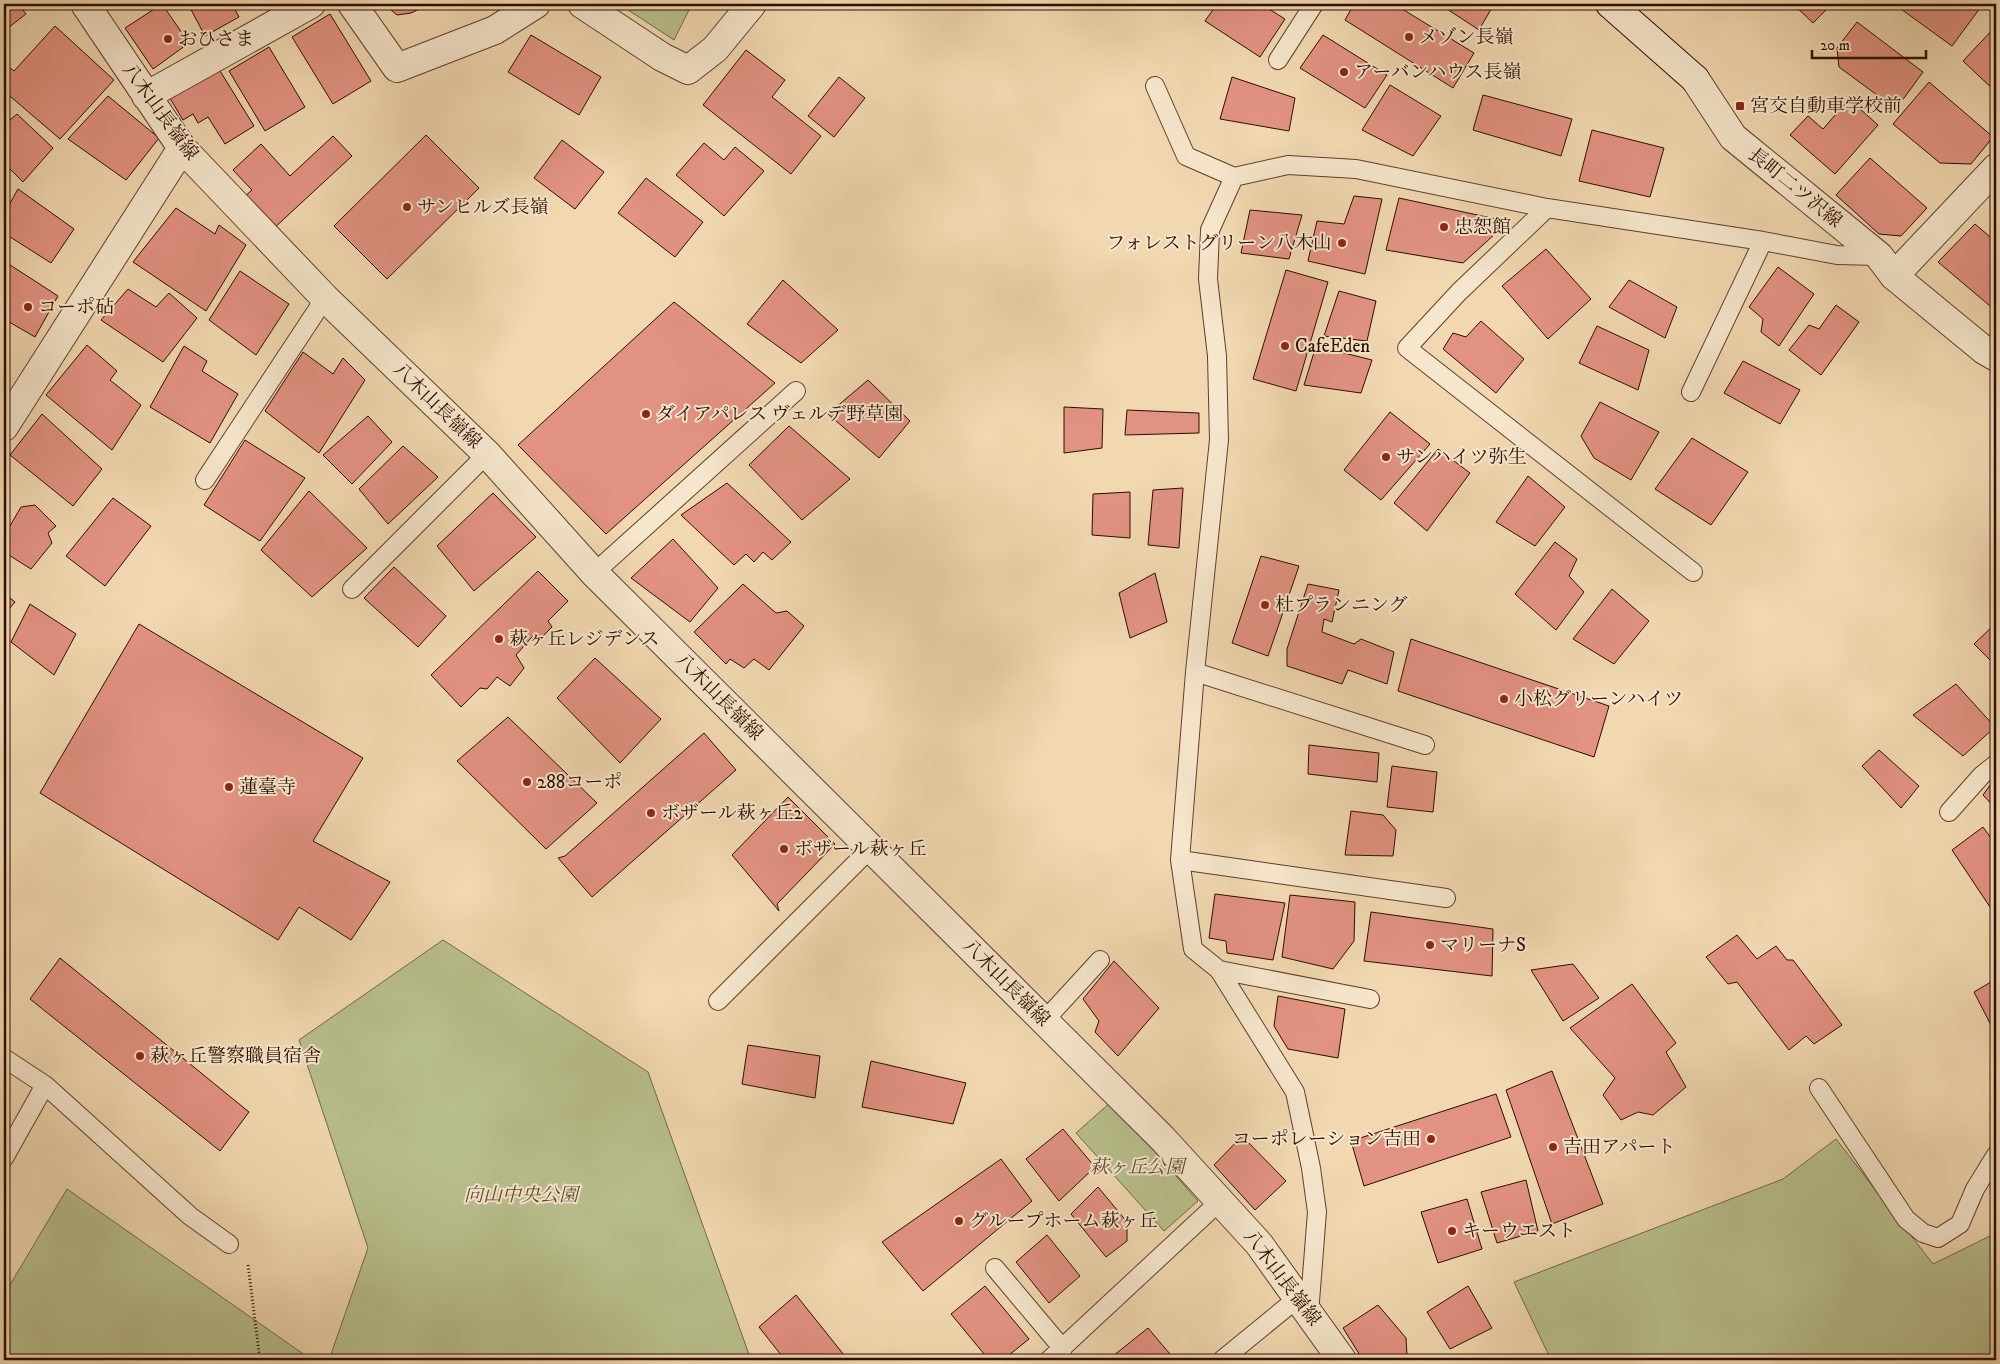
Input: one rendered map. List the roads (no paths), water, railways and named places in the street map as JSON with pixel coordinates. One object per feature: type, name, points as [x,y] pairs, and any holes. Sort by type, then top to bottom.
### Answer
[{"type":"street","name":"八木山長嶺線","points":[[85,4],[182,148],[325,298],[487,454],[594,573],[1163,1139],[1259,1244],[1342,1360]]},
{"type":"street","points":[[146,96],[311,4]]},
{"type":"street","points":[[352,4],[397,68],[495,30],[536,4]]},
{"type":"street","points":[[582,4],[662,57],[688,70],[715,49],[752,4]]},
{"type":"street","name":"長町二ツ沢線","points":[[1610,4],[1695,79],[1733,137],[1984,350],[1996,357]]},
{"type":"street","points":[[4,427],[182,148]]},
{"type":"street","points":[[1887,266],[1996,168]]},
{"type":"lane","points":[[1278,60],[1314,4]]},
{"type":"lane","points":[[1154,86],[1186,156],[1234,177],[1288,165],[1356,169],[1547,208],[1763,241],[1887,266]]},
{"type":"lane","points":[[1222,1360],[1304,1305],[1317,1212],[1311,1168],[1295,1092],[1219,970],[1193,949],[1180,860],[1195,672],[1219,440],[1217,356],[1208,279],[1210,230],[1234,177]]},
{"type":"lane","points":[[1547,208],[1459,292],[1407,348],[1693,572]]},
{"type":"lane","points":[[1691,392],[1763,241]]},
{"type":"lane","points":[[205,480],[325,298]]},
{"type":"lane","points":[[594,573],[796,391]]},
{"type":"lane","points":[[352,589],[487,454]]},
{"type":"lane","points":[[1195,672],[1425,745]]},
{"type":"lane","points":[[1948,812],[1982,775],[1996,764]]},
{"type":"lane","points":[[718,1001],[870,848]]},
{"type":"lane","points":[[1180,860],[1446,898]]},
{"type":"lane","points":[[1044,1021],[1100,960]]},
{"type":"lane","points":[[1219,970],[1370,999]]},
{"type":"lane","points":[[4,1058],[45,1085],[190,1216],[229,1244]]},
{"type":"lane","points":[[4,1158],[45,1085]]},
{"type":"lane","points":[[1819,1088],[1906,1219],[1923,1233],[1938,1238],[1960,1224],[1974,1189],[1996,1155]]},
{"type":"lane","points":[[1049,1360],[1219,1202]]},
{"type":"lane","points":[[995,1268],[1063,1349]]},
{"type":"place","name":"メゾン長嶺","points":[[1409,37]]},
{"type":"place","name":"おひさま","points":[[168,39]]},
{"type":"place","name":"アーバンハウス長嶺","points":[[1344,72]]},
{"type":"place","name":"宮交自動車学校前","points":[[1740,106]]},
{"type":"place","name":"サンヒルズ長嶺","points":[[407,207]]},
{"type":"place","name":"忠恕館","points":[[1444,227]]},
{"type":"place","name":"フォレストグリーン八木山","points":[[1342,243]]},
{"type":"place","name":"コーポ砧","points":[[28,307]]},
{"type":"place","name":"CafeEden","points":[[1285,346]]},
{"type":"place","name":"ダイアパレス ヴェルデ野草園","points":[[646,414]]},
{"type":"place","name":"サンハイツ弥生","points":[[1386,457]]},
{"type":"place","name":"杜プランニング","points":[[1265,605]]},
{"type":"place","name":"萩ヶ丘レジデンス","points":[[499,639]]},
{"type":"place","name":"小松グリーンハイツ","points":[[1504,699]]},
{"type":"place","name":"288コーポ","points":[[527,782]]},
{"type":"place","name":"蓮臺寺","points":[[229,787]]},
{"type":"place","name":"ボザール萩ヶ丘2","points":[[651,813]]},
{"type":"place","name":"ボザール萩ヶ丘","points":[[784,849]]},
{"type":"place","name":"マリーナS","points":[[1430,945]]},
{"type":"place","name":"萩ヶ丘警察職員宿舎","points":[[140,1056]]},
{"type":"place","name":"コーポレーション吉田","points":[[1431,1139]]},
{"type":"place","name":"吉田アパート","points":[[1553,1147]]},
{"type":"place","name":"グループホーム萩ヶ丘","points":[[959,1221]]},
{"type":"place","name":"キーウエスト","points":[[1452,1231]]},
{"type":"park label","name":"萩ヶ丘公園","points":[[1137,1167]]},
{"type":"park label","name":"向山中央公園","points":[[521,1195]]}]
